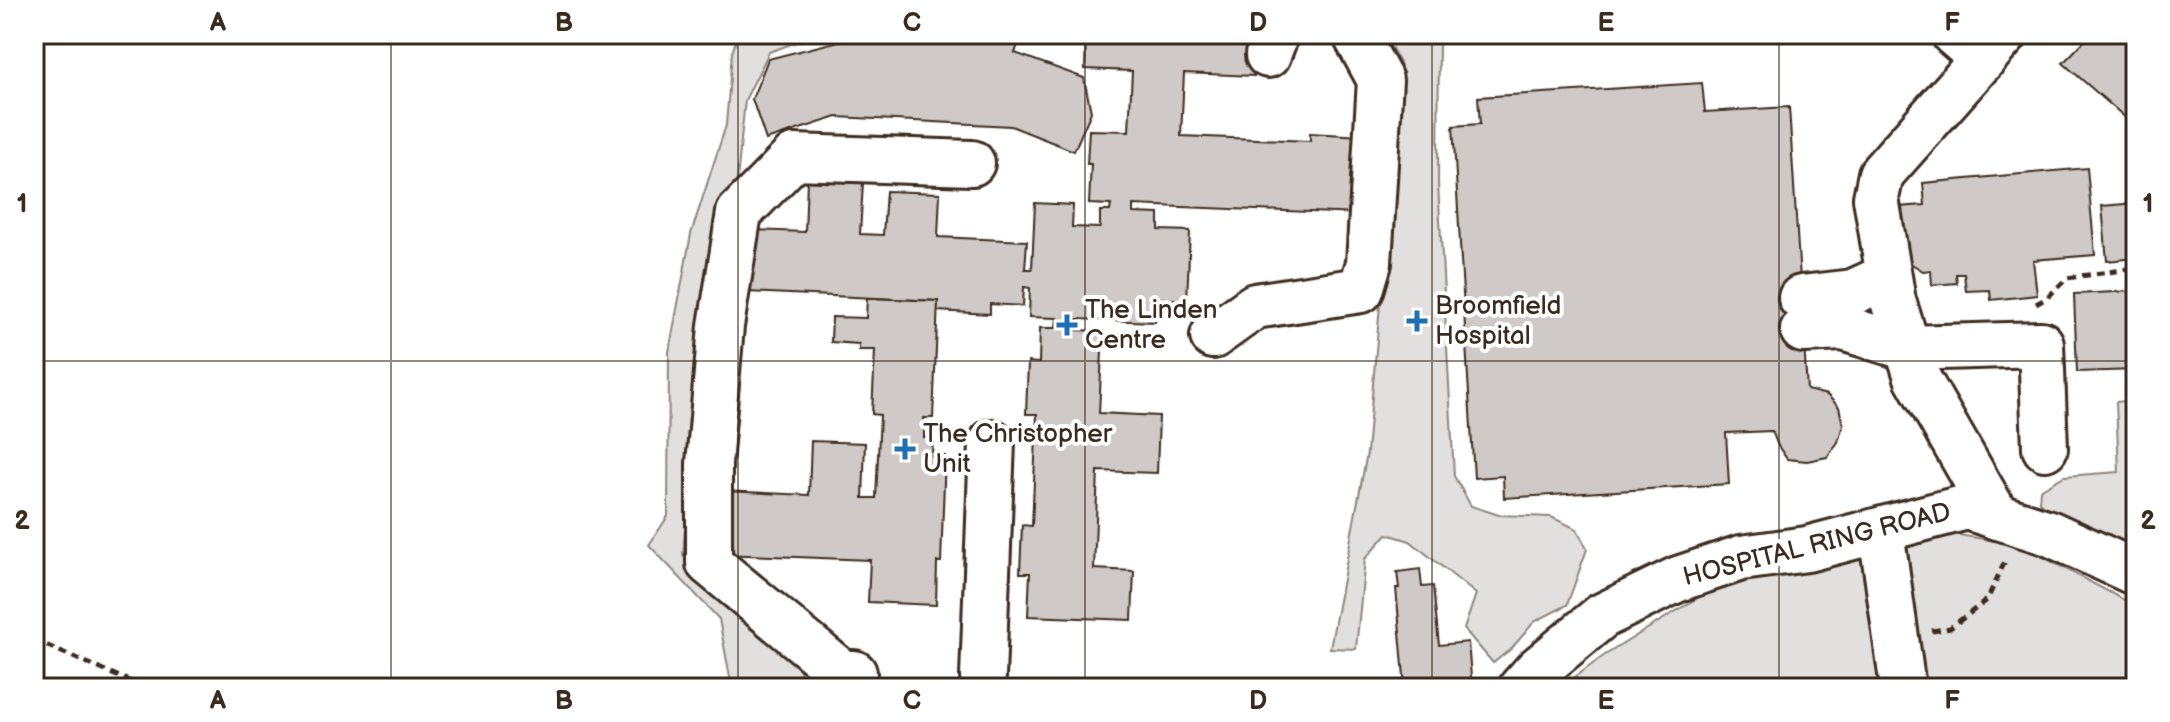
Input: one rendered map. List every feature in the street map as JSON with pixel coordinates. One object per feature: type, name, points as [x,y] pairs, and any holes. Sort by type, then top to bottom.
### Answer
[{"type":"street","points":[[1213,336],[1255,306],[1361,290],[1369,263],[1380,80],[1355,34]]},
{"type":"street","points":[[1981,42],[1881,174],[1876,198],[1893,301],[1917,377],[2005,520]]},
{"type":"street","points":[[854,673],[842,673],[709,563],[709,464],[721,326],[739,213],[794,157],[972,163]]},
{"type":"street","points":[[1888,276],[1802,314],[1908,348],[2041,344],[2045,448]]},
{"type":"street","points":[[983,677],[992,442]]},
{"type":"street","name":"HOSPITAL RING ROAD","points":[[1533,682],[1602,616],[1678,579],[1741,558],[1807,549],[1967,507],[2049,533],[2136,573]]},
{"type":"street","points":[[1881,531],[1903,688]]},
{"type":"path","points":[[2023,310],[2047,298],[2067,278],[2136,268]]},
{"type":"path","points":[[1896,638],[1950,628],[1987,600],[2012,544],[2005,520]]},
{"type":"path","points":[[34,640],[145,688]]},
{"type":"shaded area","points":[[738,34],[819,34],[769,52],[745,100],[735,200],[690,467],[683,555],[696,578],[800,667],[800,688],[732,688],[719,619],[649,545],[668,516],[669,352],[691,234],[726,125],[732,53]]},
{"type":"shaded area","points":[[1384,34],[1446,34],[1439,39],[1438,183],[1454,476],[1471,506],[1499,515],[1551,517],[1577,529],[1587,549],[1567,605],[1534,622],[1512,648],[1493,663],[1464,629],[1476,594],[1410,541],[1387,534],[1365,559],[1356,649],[1330,648],[1367,453],[1401,65]]},
{"type":"shaded area","points":[[2136,400],[2136,557],[2063,522],[2039,502],[2040,490],[2064,476],[2119,472],[2116,402]]},
{"type":"shaded area","points":[[1946,533],[2020,545],[2136,606],[2136,688],[1560,688],[1605,655],[1717,586]]},
{"type":"building","points":[[842,34],[1022,34],[1015,53],[1084,78],[1091,112],[1074,151],[1011,126],[837,117],[766,140],[752,99],[768,59],[843,40]]},
{"type":"building","name":"The Linden Centre","points":[[1086,34],[1255,34],[1254,76],[1184,73],[1181,136],[1310,141],[1310,133],[1363,136],[1359,214],[1133,205],[1133,213],[1159,214],[1159,230],[1190,231],[1187,300],[1157,298],[1155,322],[1077,319],[1077,330],[1103,331],[1099,413],[1159,416],[1157,473],[1098,471],[1094,569],[1134,571],[1132,620],[1028,616],[1030,573],[1020,573],[1022,525],[1032,526],[1037,414],[1026,414],[1028,362],[1039,363],[1040,328],[1056,328],[1057,318],[1029,317],[1030,288],[1024,287],[1023,306],[990,304],[990,314],[937,311],[938,301],[748,292],[750,230],[805,232],[807,180],[863,183],[860,234],[883,235],[886,191],[940,193],[938,237],[1027,241],[1025,269],[1032,269],[1035,203],[1073,205],[1072,227],[1100,228],[1100,211],[1110,211],[1111,205],[1089,204],[1089,130],[1129,131],[1132,71],[1085,69]]},
{"type":"building","points":[[2091,34],[2136,34],[2136,127],[2063,63]]},
{"type":"building","points":[[1702,83],[1705,112],[1789,107],[1807,390],[1827,395],[1839,407],[1843,425],[1838,442],[1827,457],[1807,461],[1787,459],[1772,431],[1726,433],[1729,484],[1504,498],[1503,476],[1474,478],[1453,126],[1480,124],[1478,97]]},
{"type":"building","points":[[2087,168],[2095,255],[2033,260],[2037,295],[1991,300],[1990,290],[1966,291],[1964,274],[1956,274],[1957,283],[1932,285],[1931,270],[1923,271],[1904,259],[1898,207],[1925,205],[1923,183]]},
{"type":"building","points":[[2136,203],[2136,258],[2107,261],[2102,206]]},
{"type":"building","points":[[2136,291],[2136,370],[2077,372],[2074,294]]},
{"type":"building","name":"The Christopher Unit","points":[[867,298],[938,301],[933,418],[924,418],[924,437],[933,438],[932,456],[945,456],[936,605],[868,602],[870,560],[720,554],[723,491],[809,495],[811,441],[865,443],[863,498],[876,498],[880,415],[872,414],[875,350],[859,350],[859,344],[831,342],[832,317],[866,318]]},
{"type":"building","points":[[1420,569],[1422,587],[1433,586],[1439,645],[1468,642],[1472,688],[1405,688],[1397,572]]},
{"type":"place","name":"Broomfield Hospital","points":[[1417,321]]},
{"type":"place","name":"The Linden Centre","points":[[1067,325]]},
{"type":"place","name":"The Christopher Unit","points":[[905,449]]}]
